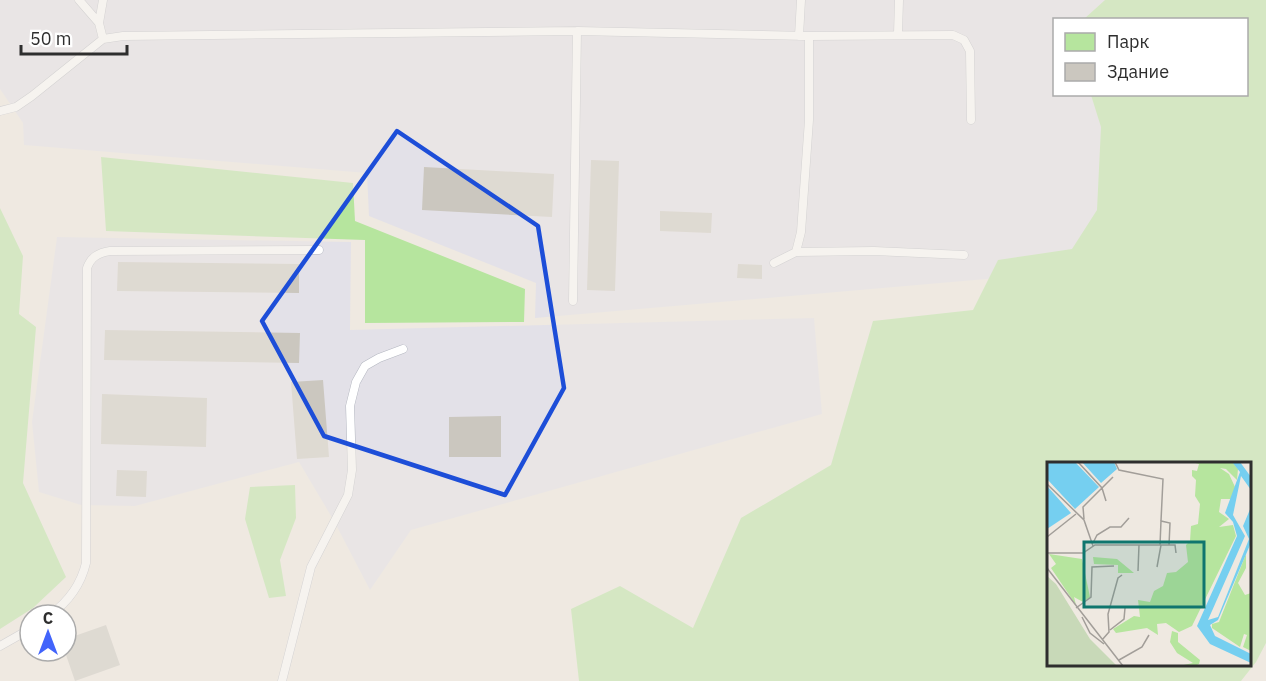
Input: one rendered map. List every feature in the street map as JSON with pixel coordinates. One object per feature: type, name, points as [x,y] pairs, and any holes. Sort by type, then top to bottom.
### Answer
[{"type":"lane","points":[[79,0],[99,23]]},
{"type":"lane","points":[[103,0],[99,23],[103,39]]},
{"type":"lane","points":[[799,36],[801,0]]},
{"type":"lane","points":[[898,34],[899,0]]},
{"type":"lane","points":[[573,301],[577,31]]},
{"type":"lane","points":[[0,111],[16,107],[32,96],[103,39],[123,36],[577,31],[799,36],[953,35],[964,40],[970,51],[971,120]]},
{"type":"lane","points":[[796,252],[801,232],[809,120],[809,36]]},
{"type":"lane","points":[[63,603],[82,580],[86,562],[87,268],[90,261],[101,252],[110,251],[319,250]]},
{"type":"lane","points":[[774,263],[796,252],[874,251],[964,255]]},
{"type":"lane","points":[[282,681],[311,567],[348,495],[352,470],[350,406],[356,382],[365,366],[403,349]]},
{"type":"lane","points":[[0,646],[18,636]]},
{"type":"highlighted area","points":[[397,131],[538,226],[564,388],[505,495],[324,436],[262,321]]},
{"type":"shaded area","points":[[0,0],[1266,0],[1266,124],[1056,273],[535,318],[536,283],[369,216],[367,173],[24,145],[23,123],[0,89]]},
{"type":"shaded area","points":[[57,237],[351,242],[350,330],[814,318],[822,414],[411,530],[370,590],[334,521],[299,462],[135,506],[81,505],[39,492],[32,422]]},
{"type":"green space","points":[[1105,0],[1266,0],[1266,643],[1256,662],[1241,681],[579,681],[571,609],[620,586],[693,628],[741,518],[831,465],[873,321],[973,310],[998,260],[1072,249],[1097,210],[1101,127],[1091,96],[1248,96],[1248,18],[1085,18]]},
{"type":"green space","points":[[101,157],[353,183],[355,221],[525,289],[524,322],[365,323],[365,240],[106,231]]},
{"type":"green space","points":[[0,208],[23,256],[19,314],[36,327],[23,483],[66,577],[38,603],[18,603],[18,618],[0,629]]},
{"type":"green space","points":[[295,485],[296,518],[280,560],[286,596],[269,598],[245,519],[250,487]]},
{"type":"building","points":[[591,160],[619,161],[615,291],[587,290]]},
{"type":"building","points":[[424,167],[554,174],[552,217],[422,210]]},
{"type":"building","points":[[660,211],[712,213],[711,233],[660,231]]},
{"type":"building","points":[[118,262],[299,264],[299,293],[117,291]]},
{"type":"building","points":[[738,264],[762,265],[762,279],[737,278]]},
{"type":"building","points":[[105,330],[300,333],[299,363],[104,360]]},
{"type":"building","points":[[323,380],[329,457],[297,459],[291,382]]},
{"type":"building","points":[[102,394],[207,398],[206,447],[101,444]]},
{"type":"building","points":[[501,416],[501,457],[449,457],[449,417]]},
{"type":"building","points":[[117,470],[147,471],[146,497],[116,496]]},
{"type":"building","points":[[106,625],[120,665],[75,681],[69,663],[78,663],[78,635]]}]
